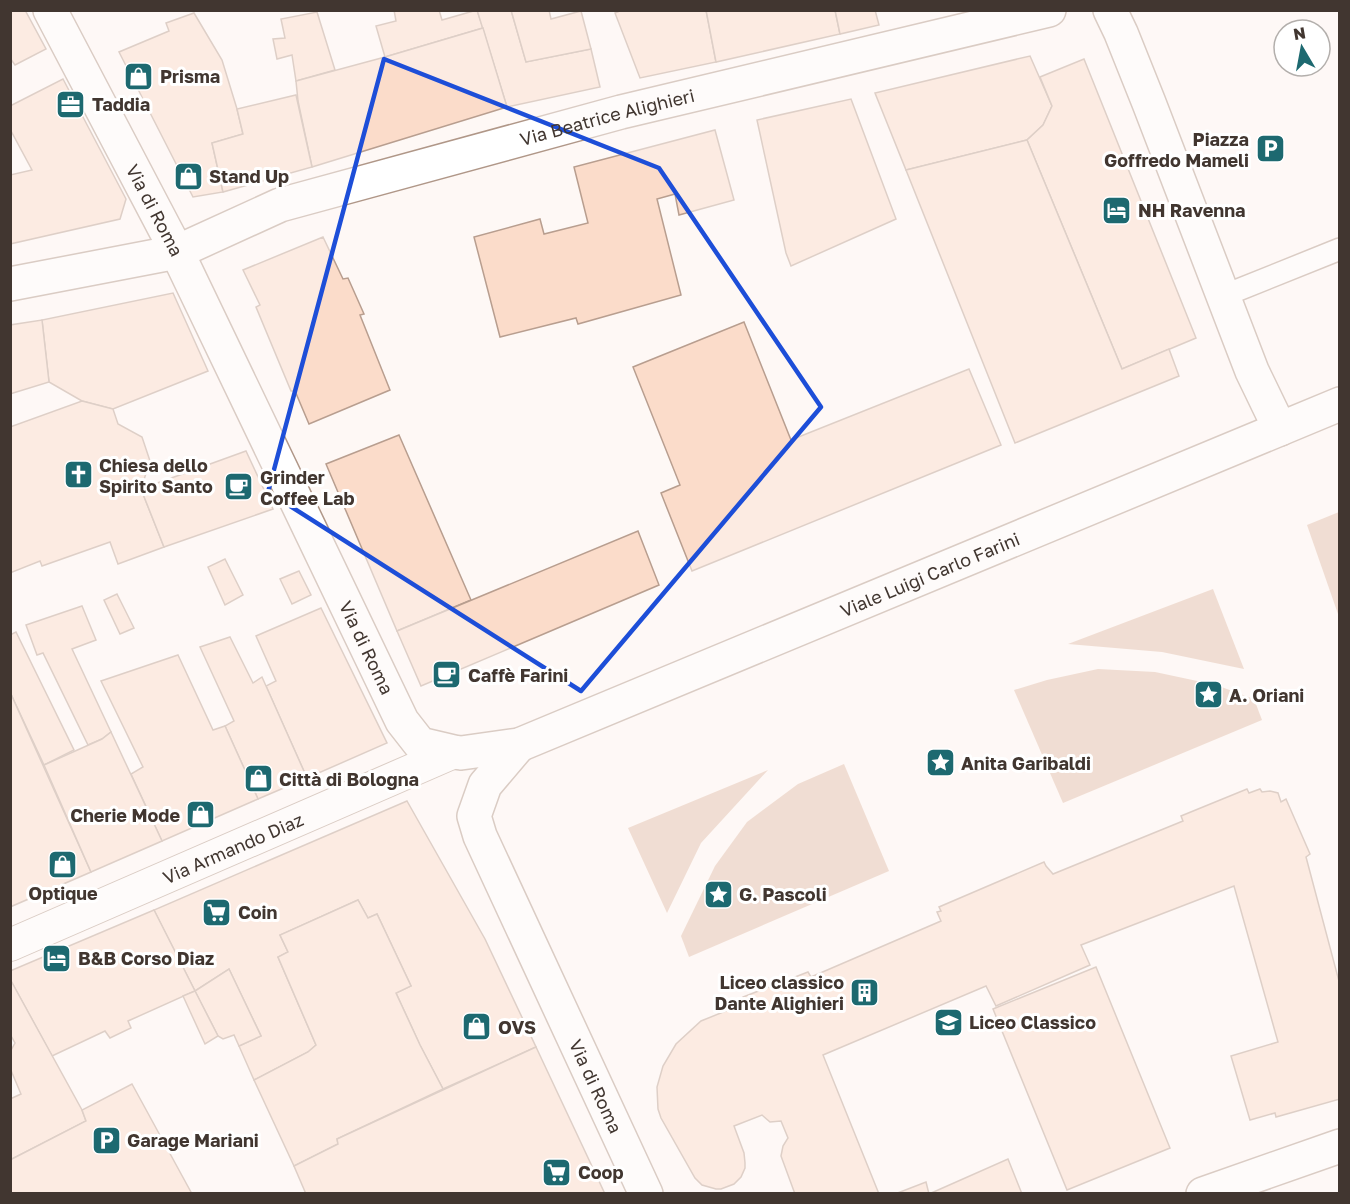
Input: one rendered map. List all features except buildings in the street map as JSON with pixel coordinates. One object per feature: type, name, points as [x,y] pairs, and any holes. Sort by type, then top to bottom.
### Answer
[{"type":"street","name":"Via di Roma","points":[[50,10],[177,252],[402,721],[420,744],[454,752],[519,745]]},
{"type":"street","name":"Via Beatrice Alighieri","points":[[10,284],[177,252],[280,205],[621,112],[1049,10]]},
{"type":"street","points":[[1110,10],[1149,103],[1252,371],[1280,429]]},
{"type":"street","name":"Viale Luigi Carlo Farini","points":[[519,745],[1340,404]]},
{"type":"street","name":"Via di Roma","points":[[519,745],[485,785],[474,816],[480,836],[646,1194]]},
{"type":"street","name":"Via Armando Diaz","points":[[10,945],[454,752]]},
{"type":"street","points":[[1203,1194],[1340,1146]]},
{"type":"lane","points":[[1223,296],[1340,249]]},
{"type":"highlighted area","points":[[384,59],[659,168],[821,407],[581,691],[268,492]]},
{"type":"shaded area","points":[[1339,512],[1340,614],[1338,614],[1307,525]]},
{"type":"shaded area","points":[[1213,589],[1244,669],[1162,652],[1068,644]]},
{"type":"shaded area","points":[[1098,669],[1155,672],[1216,685],[1254,699],[1262,720],[1063,803],[1014,690]]},
{"type":"shaded area","points":[[844,764],[889,871],[689,957],[681,936],[715,866],[747,822],[798,784]]},
{"type":"shaded area","points":[[768,770],[701,843],[667,913],[628,828]]},
{"type":"place","name":"Prisma","points":[[139,76]]},
{"type":"place","name":"Taddia","points":[[71,104]]},
{"type":"place","name":"Piazza Goffredo Mameli","points":[[1270,149]]},
{"type":"place","name":"Stand Up","points":[[188,176]]},
{"type":"place","name":"NH Ravenna","points":[[1117,210]]},
{"type":"place","name":"Chiesa dello Spirito Santo","points":[[78,475]]},
{"type":"place","name":"Grinder Coffee Lab","points":[[239,487]]},
{"type":"place","name":"Caffè Farini","points":[[447,675]]},
{"type":"place","name":"A. Oriani","points":[[1208,695]]},
{"type":"place","name":"Anita Garibaldi","points":[[940,763]]},
{"type":"place","name":"Città di Bologna","points":[[258,779]]},
{"type":"place","name":"Cherie Mode","points":[[201,815]]},
{"type":"place","name":"Optique","points":[[63,864]]},
{"type":"place","name":"G. Pascoli","points":[[718,894]]},
{"type":"place","name":"Coin","points":[[217,912]]},
{"type":"place","name":"B&B Corso Diaz","points":[[57,958]]},
{"type":"place","name":"Liceo classico Dante Alighieri","points":[[865,992]]},
{"type":"place","name":"Liceo Classico","points":[[948,1022]]},
{"type":"place","name":"OVS","points":[[477,1027]]},
{"type":"place","name":"Garage Mariani","points":[[106,1140]]},
{"type":"place","name":"Coop","points":[[557,1172]]}]
